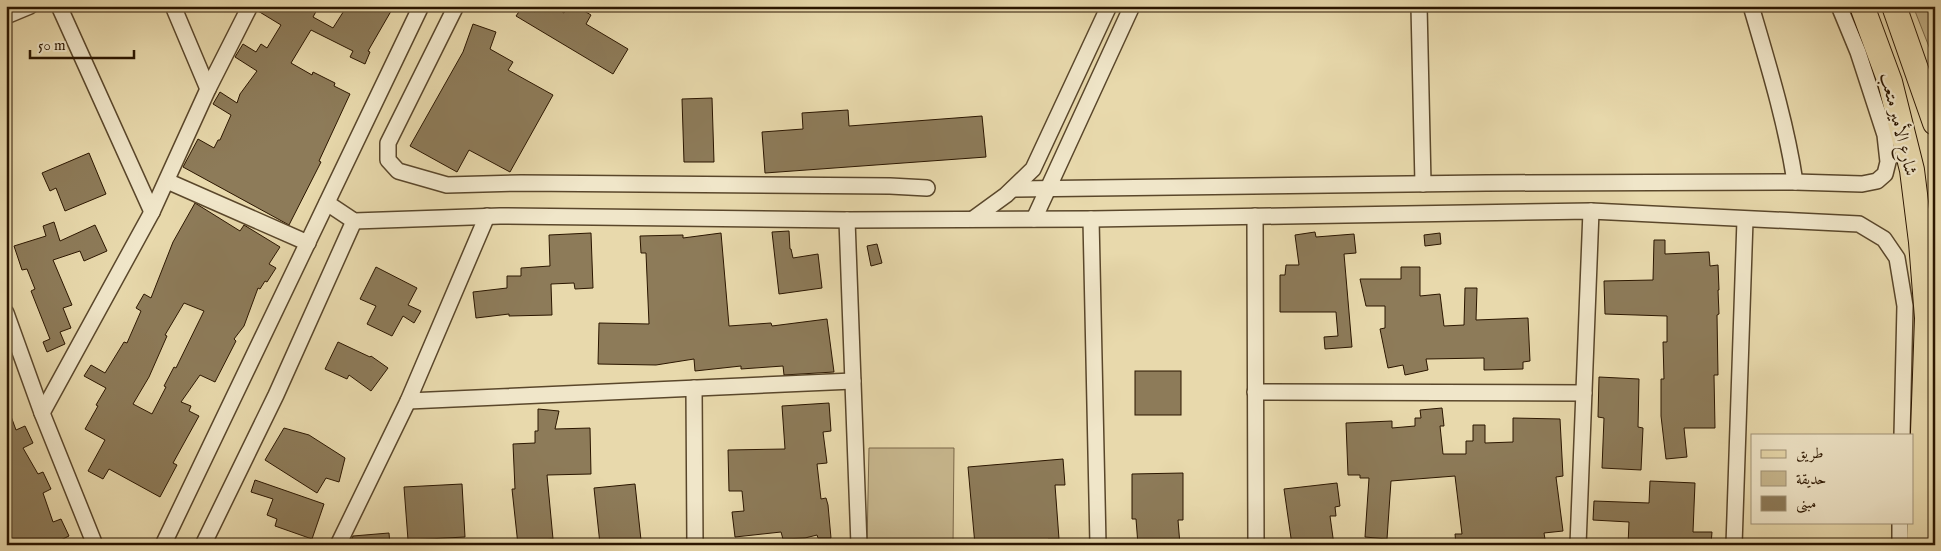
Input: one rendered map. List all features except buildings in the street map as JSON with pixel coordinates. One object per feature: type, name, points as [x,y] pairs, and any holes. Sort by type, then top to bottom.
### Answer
[{"type":"main road","name":"شارع الأمير متعب","points":[[1862,6],[1890,82],[1899,117],[1912,170],[1921,242],[1927,318],[1919,545]]},
{"type":"main road","name":"شارع الأمير متعب","points":[[1894,6],[1935,123]]},
{"type":"street","points":[[6,16],[30,6]]},
{"type":"street","points":[[59,6],[152,212]]},
{"type":"street","points":[[173,6],[208,89]]},
{"type":"street","points":[[42,413],[152,212],[208,89],[250,6]]},
{"type":"street","points":[[163,545],[421,6]]},
{"type":"street","points":[[456,6],[388,143],[388,160],[398,171],[447,185],[521,183],[890,186],[927,188]]},
{"type":"street","points":[[973,220],[1012,189],[1033,169],[1109,6]]},
{"type":"street","points":[[1034,219],[1132,6]]},
{"type":"street","points":[[1419,6],[1423,184]]},
{"type":"street","points":[[1750,6],[1776,92],[1789,144],[1795,182]]},
{"type":"street","points":[[1012,189],[1423,184],[1795,182],[1862,184],[1877,181],[1885,174],[1888,162],[1885,135],[1858,52],[1839,6]]},
{"type":"street","points":[[167,181],[308,242]]},
{"type":"street","points":[[327,203],[354,220],[487,216],[973,220],[1591,211],[1745,220],[1859,224],[1884,239],[1898,258],[1905,306],[1902,434]]},
{"type":"street","points":[[1578,545],[1591,211]]},
{"type":"street","points":[[338,545],[408,401],[487,216]]},
{"type":"street","points":[[1255,216],[1256,545]]},
{"type":"street","points":[[1091,219],[1098,545]]},
{"type":"street","points":[[203,545],[276,395],[354,220]]},
{"type":"street","points":[[847,220],[860,545]]},
{"type":"street","points":[[1734,545],[1745,220]]},
{"type":"street","points":[[6,313],[42,413],[95,545]]},
{"type":"street","points":[[408,401],[853,381]]},
{"type":"street","points":[[694,388],[695,545]]},
{"type":"street","points":[[1255,392],[1584,393]]},
{"type":"street","points":[[1900,524],[1900,545]]},
{"type":"green space","points":[[1913,6],[1935,6],[1935,62]]},
{"type":"green space","points":[[869,448],[954,448],[953,545],[867,545]]}]
